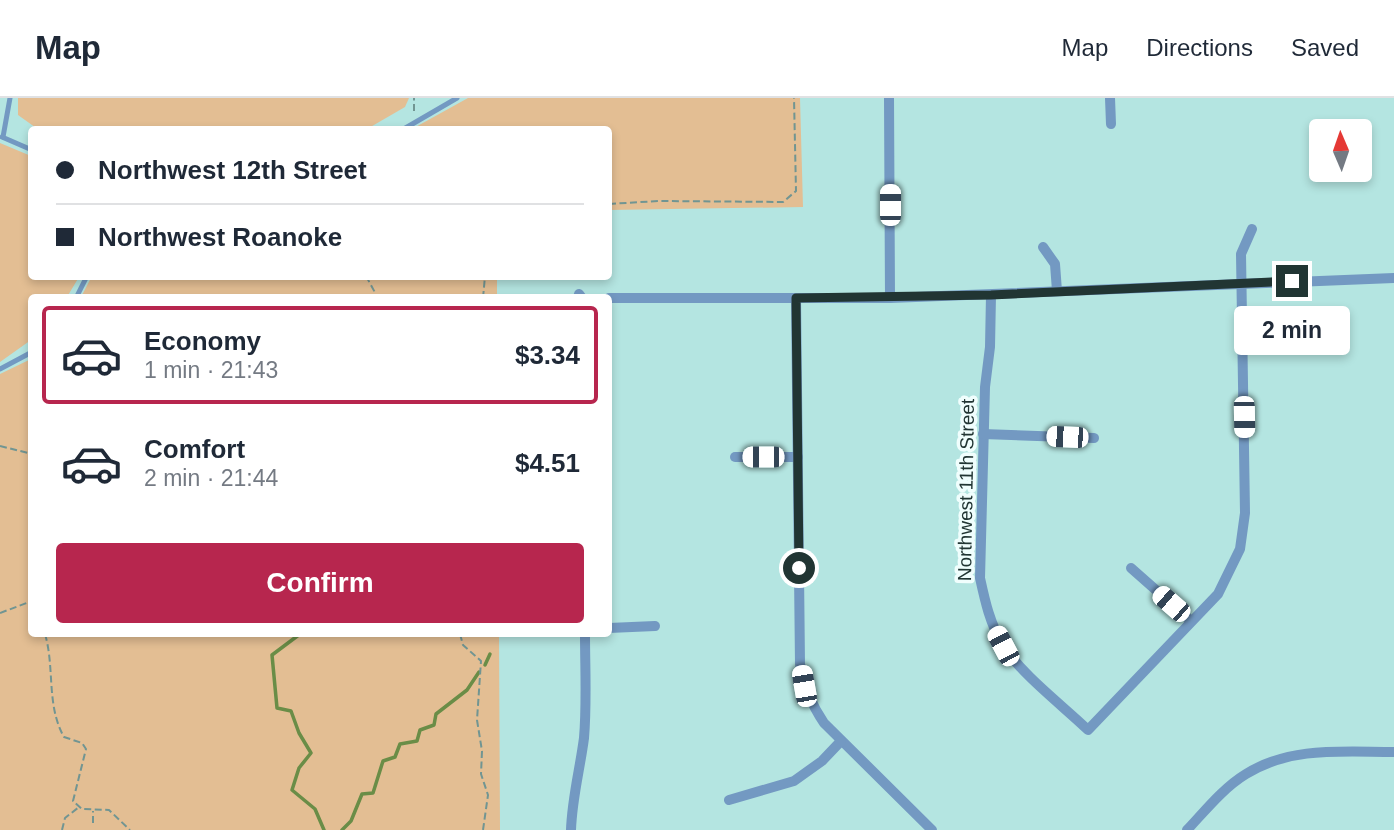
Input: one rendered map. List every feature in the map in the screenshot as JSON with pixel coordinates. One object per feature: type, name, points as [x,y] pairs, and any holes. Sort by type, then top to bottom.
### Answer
[{"type":"street","points":[[889,98],[890,298]]},
{"type":"street","points":[[1110,98],[1111,124]]},
{"type":"street","points":[[1131,568],[1191,621],[1218,594],[1240,549],[1244,530],[1241,254],[1252,229]]},
{"type":"street","points":[[1043,247],[1055,264],[1056,291]]},
{"type":"street","points":[[612,298],[890,298],[1394,278]]},
{"type":"street","name":"Northwest 11th Street","points":[[991,295],[990,347],[985,387],[980,578],[985,604],[1003,646],[1017,663],[1088,730],[1191,621]]},
{"type":"street","points":[[796,298],[800,664],[804,686],[813,706],[841,741],[932,830]]},
{"type":"street","points":[[984,434],[1094,438]]},
{"type":"street","points":[[735,457],[798,457]]},
{"type":"street","points":[[612,628],[655,626]]},
{"type":"street","points":[[571,830],[586,712],[585,637]]},
{"type":"street","points":[[729,800],[794,781],[822,761],[841,741]]},
{"type":"street","points":[[1186,830],[1244,775],[1277,758],[1312,752],[1394,752]]},
{"type":"lane","points":[[9,98],[1,136],[28,147]]},
{"type":"lane","points":[[409,126],[457,98]]},
{"type":"lane","points":[[0,369],[28,354]]},
{"type":"path","points":[[414,98],[414,113]]},
{"type":"path","points":[[612,204],[658,201],[783,202],[796,191],[794,98]]},
{"type":"path","points":[[0,446],[28,453]]},
{"type":"path","points":[[0,613],[28,602]]},
{"type":"path","points":[[46,637],[52,702],[57,724],[64,737],[82,743],[86,749],[73,801],[80,807],[108,810],[131,830]]},
{"type":"path","points":[[461,637],[463,645],[481,662],[477,720],[481,774],[488,795],[483,830]]},
{"type":"path","points":[[62,830],[65,818],[80,807]]},
{"type":"path","points":[[93,823],[94,810]]},
{"type":"shaded area","points":[[18,98],[409,98],[405,107],[372,126],[33,126],[18,115]]},
{"type":"shaded area","points":[[468,98],[800,98],[803,207],[612,210],[612,126],[417,126]]},
{"type":"shaded area","points":[[0,143],[28,155],[28,280],[77,280],[69,294],[28,294],[28,342],[0,362]]},
{"type":"shaded area","points":[[90,280],[497,280],[497,294],[83,294]]},
{"type":"shaded area","points":[[28,360],[28,637],[499,637],[500,830],[0,830],[0,374]]},
{"type":"waterway","points":[[296,637],[272,655],[277,708],[291,711],[299,733],[311,753],[299,768],[292,790],[315,809],[324,830]]},
{"type":"waterway","points":[[485,665],[490,654]]},
{"type":"waterway","points":[[342,830],[351,821],[362,794],[373,793],[383,761],[395,757],[400,744],[417,741],[420,730],[434,725],[436,714],[467,690],[479,672]]},
{"type":"route","points":[[799,568],[796,298],[991,295],[1292,281]]}]
